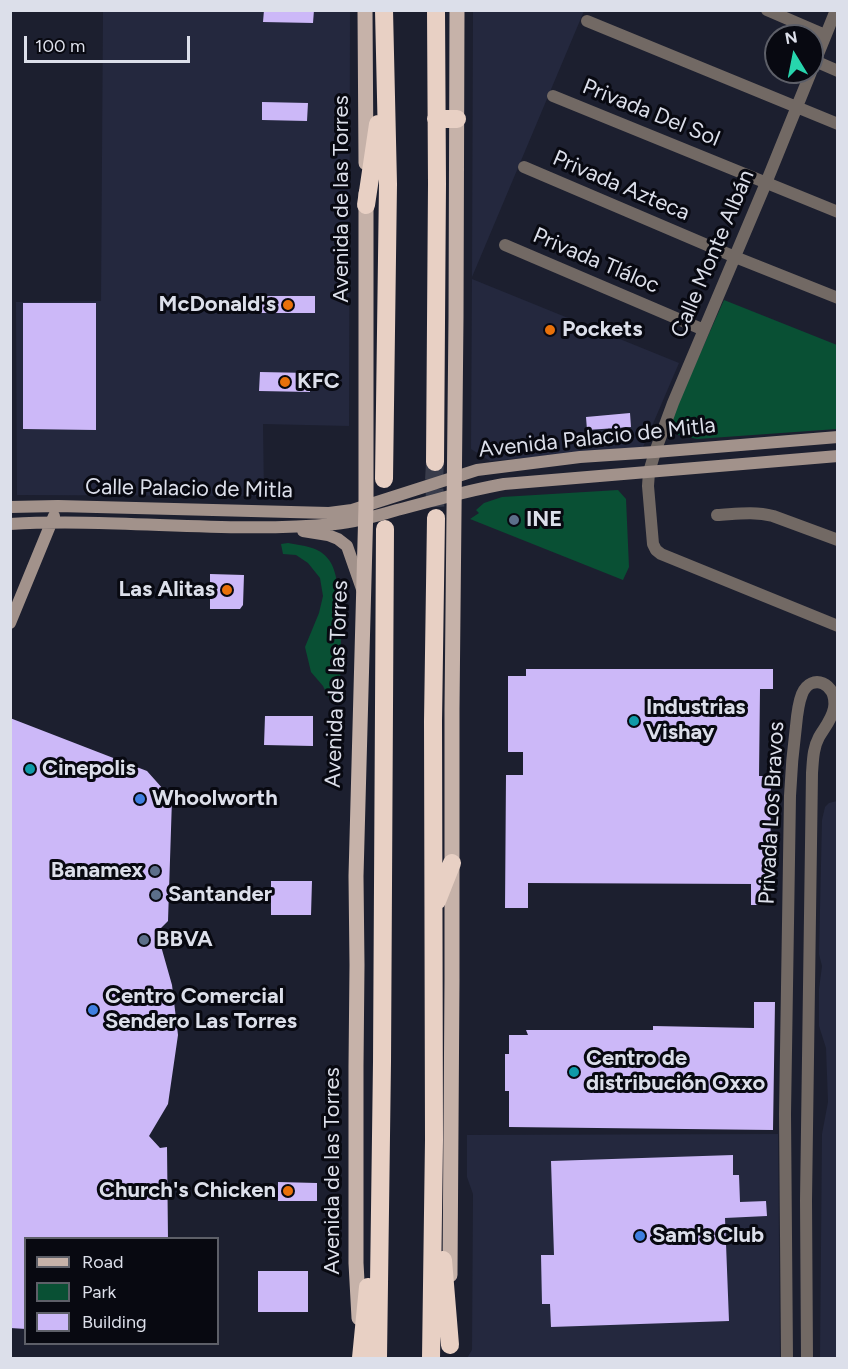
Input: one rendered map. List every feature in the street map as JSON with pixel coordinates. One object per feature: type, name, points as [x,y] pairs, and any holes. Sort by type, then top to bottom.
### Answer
[{"type":"highway","name":"Avenida de las Torres","points":[[384,10],[388,184],[384,478]]},
{"type":"highway","points":[[435,462],[436,10]]},
{"type":"highway","points":[[366,205],[385,74]]},
{"type":"highway","points":[[436,119],[457,119]]},
{"type":"highway","points":[[430,1359],[434,1140],[433,721],[436,518]]},
{"type":"highway","name":"Avenida de las Torres","points":[[378,1359],[385,529]]},
{"type":"highway","points":[[434,908],[452,863]]},
{"type":"highway","points":[[434,1140],[441,1196],[449,1352]]},
{"type":"highway","points":[[361,1359],[381,1157]]},
{"type":"main road","name":"Avenida de las Torres","points":[[361,1359],[356,1263],[356,876],[365,512],[365,10]]},
{"type":"main road","points":[[449,1352],[457,10]]},
{"type":"main road","name":"Avenida Palacio de Mitla","points":[[365,512],[477,470],[580,457],[837,436]]},
{"type":"main road","name":"Avenida Palacio de Mitla","points":[[365,512],[504,484],[837,456]]},
{"type":"main road","points":[[10,623],[58,506]]},
{"type":"main road","name":"Calle Palacio de Mitla","points":[[10,507],[58,506],[329,513],[352,510],[365,512]]},
{"type":"main road","name":"Calle Palacio de Mitla","points":[[10,524],[52,522],[275,527],[336,524],[365,512]]},
{"type":"main road","points":[[275,527],[328,535],[339,539],[347,546],[364,595]]},
{"type":"street","points":[[767,10],[825,35]]},
{"type":"street","name":"Calle Monte Albán","points":[[825,35],[836,10]]},
{"type":"street","points":[[587,21],[837,124]]},
{"type":"street","name":"Calle Monte Albán","points":[[655,452],[806,84]]},
{"type":"street","name":"Privada Del Sol","points":[[553,96],[837,212]]},
{"type":"street","name":"Privada Azteca","points":[[524,167],[837,298]]},
{"type":"street","name":"Privada Tláloc","points":[[505,245],[704,330]]},
{"type":"street","points":[[655,452],[648,486],[652,536],[656,550],[670,558],[837,626]]},
{"type":"street","points":[[717,515],[762,513],[837,540]]},
{"type":"street","name":"Privada Los Bravos","points":[[787,1359],[785,1114],[790,796],[793,744],[799,701],[806,687],[812,683],[819,683],[831,688],[834,708],[831,719],[818,738],[812,773],[806,1200],[807,1359]]},
{"type":"shaded area","points":[[103,11],[350,11],[349,426],[263,424],[264,496],[17,495],[16,302],[101,301]]},
{"type":"shaded area","points":[[473,11],[584,11],[472,277]]},
{"type":"shaded area","points":[[472,279],[679,363],[643,447],[490,461],[471,449]]},
{"type":"shaded area","points":[[837,801],[838,1358],[820,1358],[822,1134],[828,1102],[826,1048],[819,1026],[819,989],[822,966],[819,954],[822,820],[825,807]]},
{"type":"shaded area","points":[[778,1134],[780,1358],[467,1358],[472,1350],[473,1194],[467,1177],[467,1135]]},
{"type":"green space","points":[[724,300],[837,345],[837,429],[697,439],[678,435],[671,419]]},
{"type":"green space","points":[[618,490],[626,499],[629,567],[623,580],[470,519],[479,513],[476,510],[484,503],[502,497]]},
{"type":"green space","points":[[281,544],[310,547],[325,555],[334,571],[338,587],[341,626],[340,698],[329,698],[323,686],[311,672],[305,647],[319,613],[323,596],[320,578],[308,563],[296,555],[283,554]]},
{"type":"building","points":[[264,10],[314,10],[313,23],[263,22]]},
{"type":"building","points":[[262,102],[308,103],[307,121],[262,120]]},
{"type":"building","name":"McDonald's","points":[[260,296],[315,296],[315,313],[261,313]]},
{"type":"building","points":[[23,303],[96,303],[96,430],[23,429]]},
{"type":"building","name":"KFC","points":[[260,372],[310,373],[310,392],[259,391]]},
{"type":"building","points":[[630,413],[631,427],[587,430],[586,417]]},
{"type":"building","name":"Las Alitas","points":[[210,574],[244,575],[243,605],[240,609],[210,609]]},
{"type":"building","points":[[526,669],[773,669],[773,689],[760,689],[759,776],[771,776],[770,905],[751,905],[751,884],[528,883],[528,908],[505,908],[506,775],[523,775],[523,752],[508,752],[508,676],[526,676]]},
{"type":"building","points":[[265,716],[313,716],[313,746],[264,745]]},
{"type":"building","name":"Centro Comercial Sendero Las Torres","points":[[10,718],[147,771],[172,799],[168,921],[157,932],[172,985],[178,1035],[168,1104],[149,1136],[160,1148],[167,1147],[168,1237],[24,1237],[24,1329],[10,1328]]},
{"type":"building","points":[[271,881],[312,881],[311,915],[271,915]]},
{"type":"building","points":[[754,1002],[775,1002],[773,1130],[509,1127],[509,1091],[505,1091],[505,1054],[509,1054],[509,1035],[528,1035],[526,1030],[653,1030],[653,1026],[754,1028]]},
{"type":"building","name":"Sam's Club","points":[[733,1155],[733,1175],[739,1175],[740,1202],[766,1201],[767,1216],[725,1218],[729,1321],[551,1327],[550,1304],[542,1304],[541,1255],[554,1255],[551,1161]]},
{"type":"building","points":[[278,1182],[317,1183],[317,1201],[278,1201]]},
{"type":"building","points":[[258,1271],[308,1271],[308,1312],[258,1312]]},
{"type":"tunnel","points":[[435,462],[436,518]]},
{"type":"place","name":"McDonald's","points":[[288,305]]},
{"type":"place","name":"Pockets","points":[[550,330]]},
{"type":"place","name":"KFC","points":[[285,382]]},
{"type":"place","name":"INE","points":[[514,520]]},
{"type":"place","name":"Las Alitas","points":[[227,590]]},
{"type":"place","name":"Industrias Vishay","points":[[634,721]]},
{"type":"place","name":"Cinepolis","points":[[30,769]]},
{"type":"place","name":"Whoolworth","points":[[140,799]]},
{"type":"place","name":"Banamex","points":[[155,871]]},
{"type":"place","name":"Santander","points":[[156,895]]},
{"type":"place","name":"BBVA","points":[[144,940]]},
{"type":"place","name":"Centro Comercial Sendero Las Torres","points":[[93,1010]]},
{"type":"place","name":"Centro de distribución Oxxo","points":[[574,1072]]},
{"type":"place","name":"Church's Chicken","points":[[288,1191]]},
{"type":"place","name":"Sam's Club","points":[[640,1236]]}]
